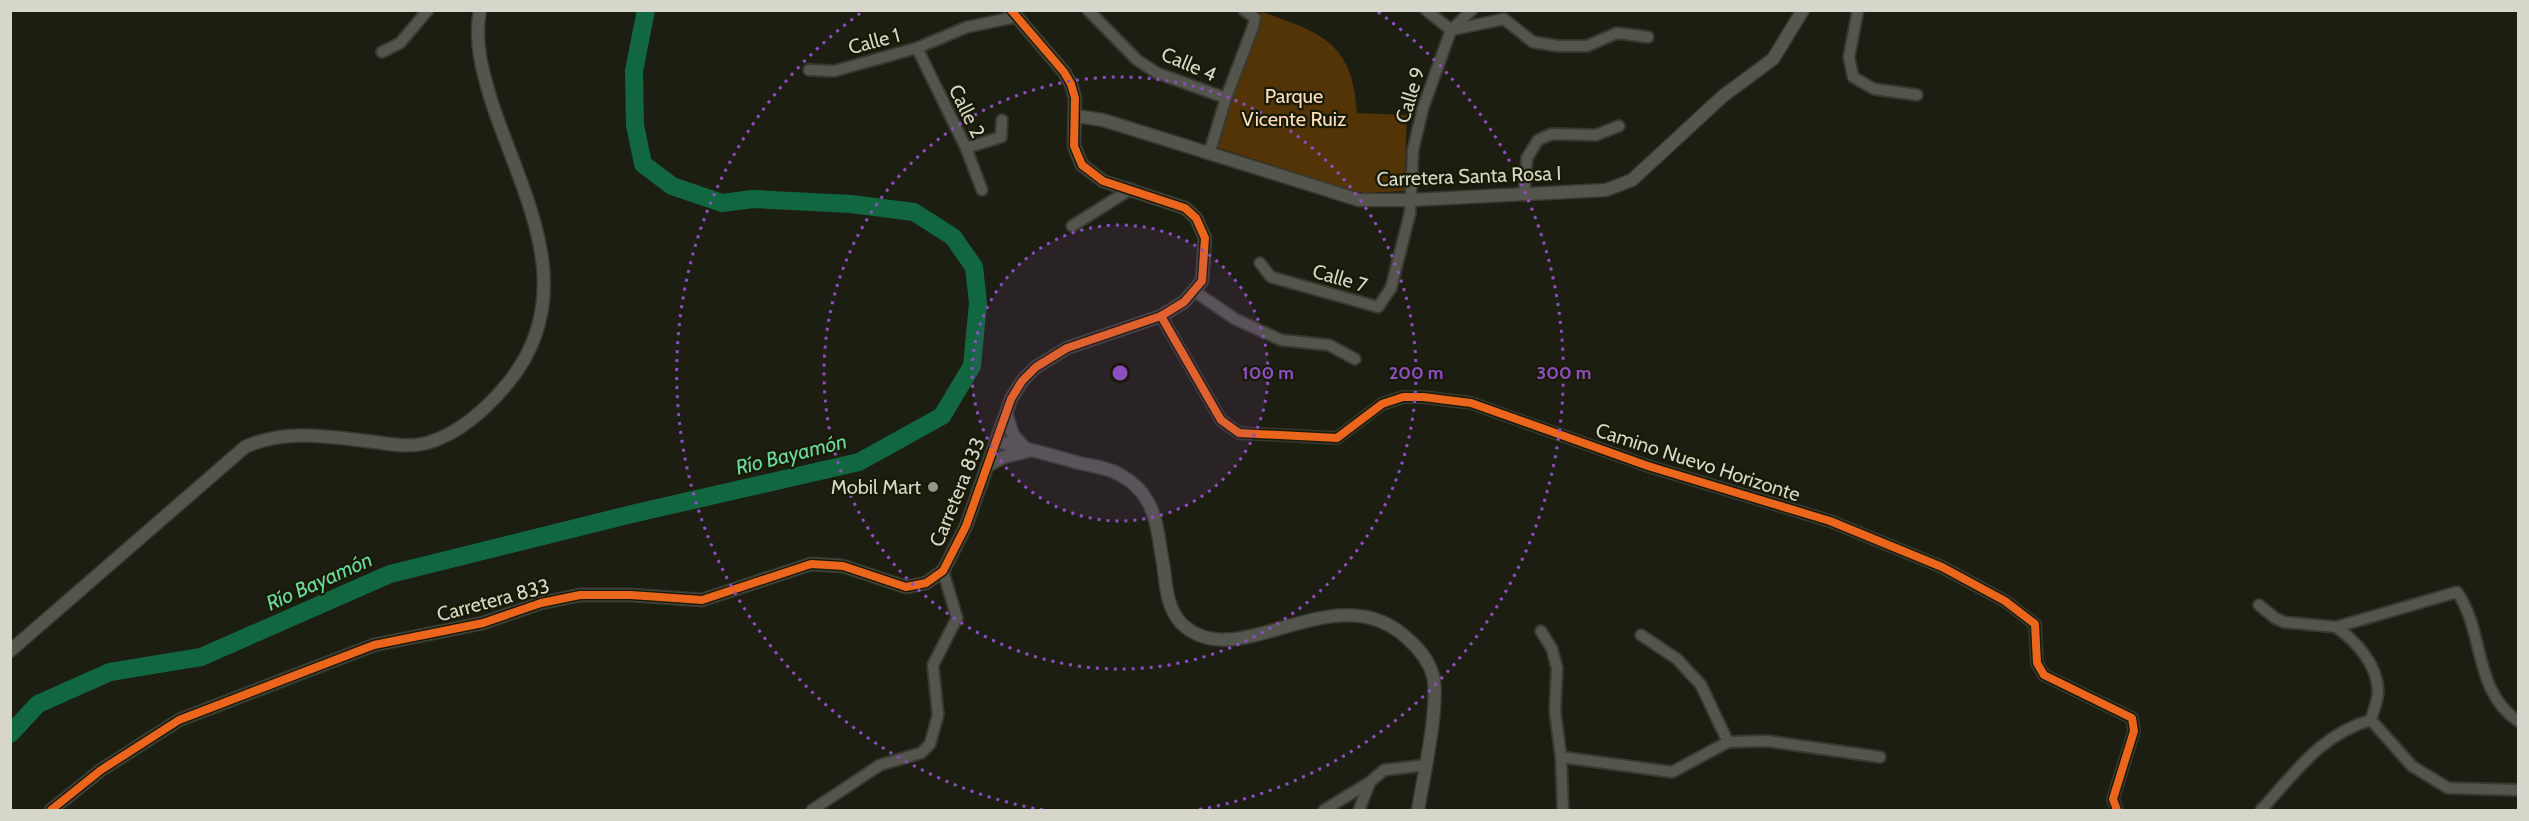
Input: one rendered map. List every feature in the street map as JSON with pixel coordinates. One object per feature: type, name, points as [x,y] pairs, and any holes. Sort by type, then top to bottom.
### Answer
[{"type":"street","points":[[382,52],[400,43],[428,10]]},
{"type":"street","points":[[10,651],[245,447],[277,436],[326,436],[415,445],[433,441],[486,409],[520,368],[540,322],[545,269],[536,223],[504,140],[479,61],[480,10]]},
{"type":"street","name":"Calle 4","points":[[1088,10],[1137,60],[1157,73],[1226,99]]},
{"type":"street","points":[[1209,154],[1226,99],[1256,18],[1244,10]]},
{"type":"street","points":[[1426,10],[1450,30],[1504,19],[1533,42],[1558,46],[1587,45],[1617,33],[1648,37]]},
{"type":"street","name":"Calle 9","points":[[1411,200],[1413,150],[1423,108],[1450,30],[1472,10]]},
{"type":"street","name":"Carretera Santa Rosa I","points":[[1076,116],[1103,120],[1359,200],[1411,200],[1606,190],[1632,180],[1723,96],[1773,59],[1803,10]]},
{"type":"street","points":[[1858,10],[1849,57],[1853,77],[1874,89],[1917,95]]},
{"type":"street","points":[[1014,14],[1064,72],[1071,84],[1076,116],[1074,146],[1082,165],[1103,180],[1185,208],[1196,218],[1205,238],[1202,281],[1194,291],[1235,319],[1281,340],[1329,345],[1355,359]]},
{"type":"street","name":"Calle 1","points":[[808,70],[834,71],[916,48],[967,27],[1014,14]]},
{"type":"street","name":"Calle 2","points":[[916,48],[966,148],[982,190]]},
{"type":"street","points":[[966,148],[1001,137],[1002,120]]},
{"type":"street","points":[[1524,195],[1527,158],[1538,140],[1552,134],[1596,135],[1619,126]]},
{"type":"street","points":[[1072,226],[1131,189]]},
{"type":"street","name":"Calle 7","points":[[1260,263],[1271,277],[1378,307],[1391,288],[1410,213],[1411,200]]},
{"type":"street","name":"Carretera 833","points":[[51,810],[101,770],[179,720],[374,645],[483,623],[541,603],[580,595],[631,595],[702,600],[811,564],[843,566],[906,587],[926,583],[942,571],[966,525],[1006,413],[1022,381],[1044,362],[1067,348],[1161,316],[1184,302],[1194,291]]},
{"type":"street","name":"Camino Nuevo Horizonte","points":[[1161,316],[1221,420],[1239,433],[1337,438],[1382,404],[1403,397],[1471,403],[1648,466],[1830,521],[1942,567],[2005,601],[2035,624],[2037,663],[2044,675],[2133,718],[2134,731],[2113,799],[2117,810]]},
{"type":"street","points":[[1006,413],[1013,435],[1029,450]]},
{"type":"street","points":[[996,441],[1110,471],[1134,484],[1148,502],[1156,524],[1169,603],[1181,622],[1200,635],[1236,640],[1340,614],[1368,616],[1391,625],[1402,634],[1426,658],[1433,676],[1433,705],[1418,810]]},
{"type":"street","points":[[987,466],[1016,453],[1029,450]]},
{"type":"street","points":[[812,810],[880,765],[921,753],[930,744],[938,715],[933,665],[957,618],[942,571]]},
{"type":"street","points":[[2259,605],[2283,622],[2336,627],[2457,592],[2466,604],[2479,657],[2496,701],[2518,721]]},
{"type":"street","points":[[2336,627],[2354,640],[2374,671],[2378,693],[2371,720]]},
{"type":"street","points":[[1541,631],[1552,649],[1557,668],[1555,711],[1561,757],[1563,810]]},
{"type":"street","points":[[1641,635],[1677,659],[1701,685],[1728,742]]},
{"type":"street","points":[[2371,720],[2412,766],[2448,788],[2518,790]]},
{"type":"street","points":[[2261,810],[2319,745],[2350,725],[2371,720]]},
{"type":"street","points":[[1561,757],[1672,772],[1728,742],[1767,741],[1880,757]]},
{"type":"street","points":[[1324,810],[1370,782],[1384,770],[1426,765]]},
{"type":"street","points":[[1359,810],[1370,782]]},
{"type":"green space","name":"Parque Vicente Ruiz","points":[[1262,12],[1302,27],[1331,44],[1349,71],[1357,113],[1407,115],[1404,191],[1364,193],[1349,190],[1216,147]]},
{"type":"waterway","name":"Río Bayamón","points":[[10,734],[38,704],[110,672],[201,657],[390,574],[636,513],[859,462],[942,416],[972,366],[978,303],[974,267],[953,237],[914,212],[851,204],[753,199],[722,203],[672,186],[643,164],[635,125],[634,71],[646,10]]},
{"type":"cycle path","points":[[51,810],[101,770],[179,720],[374,645],[483,623],[541,603],[580,595],[631,595],[702,600],[811,564],[843,566],[906,587],[926,583],[943,571],[966,526],[1011,399],[1022,381],[1036,367],[1067,348],[1161,316],[1184,302],[1202,281],[1205,238],[1196,218],[1185,208],[1103,181],[1082,165],[1074,146],[1075,98],[1071,84],[1064,72],[1011,10]]},
{"type":"cycle path","points":[[1161,316],[1221,420],[1239,433],[1337,438],[1382,404],[1403,397],[1471,403],[1648,466],[1830,521],[1942,567],[2005,601],[2035,624],[2037,663],[2044,675],[2132,718],[2134,731],[2113,799],[2117,810]]},
{"type":"place","name":"Mobil Mart","points":[[933,487]]}]
